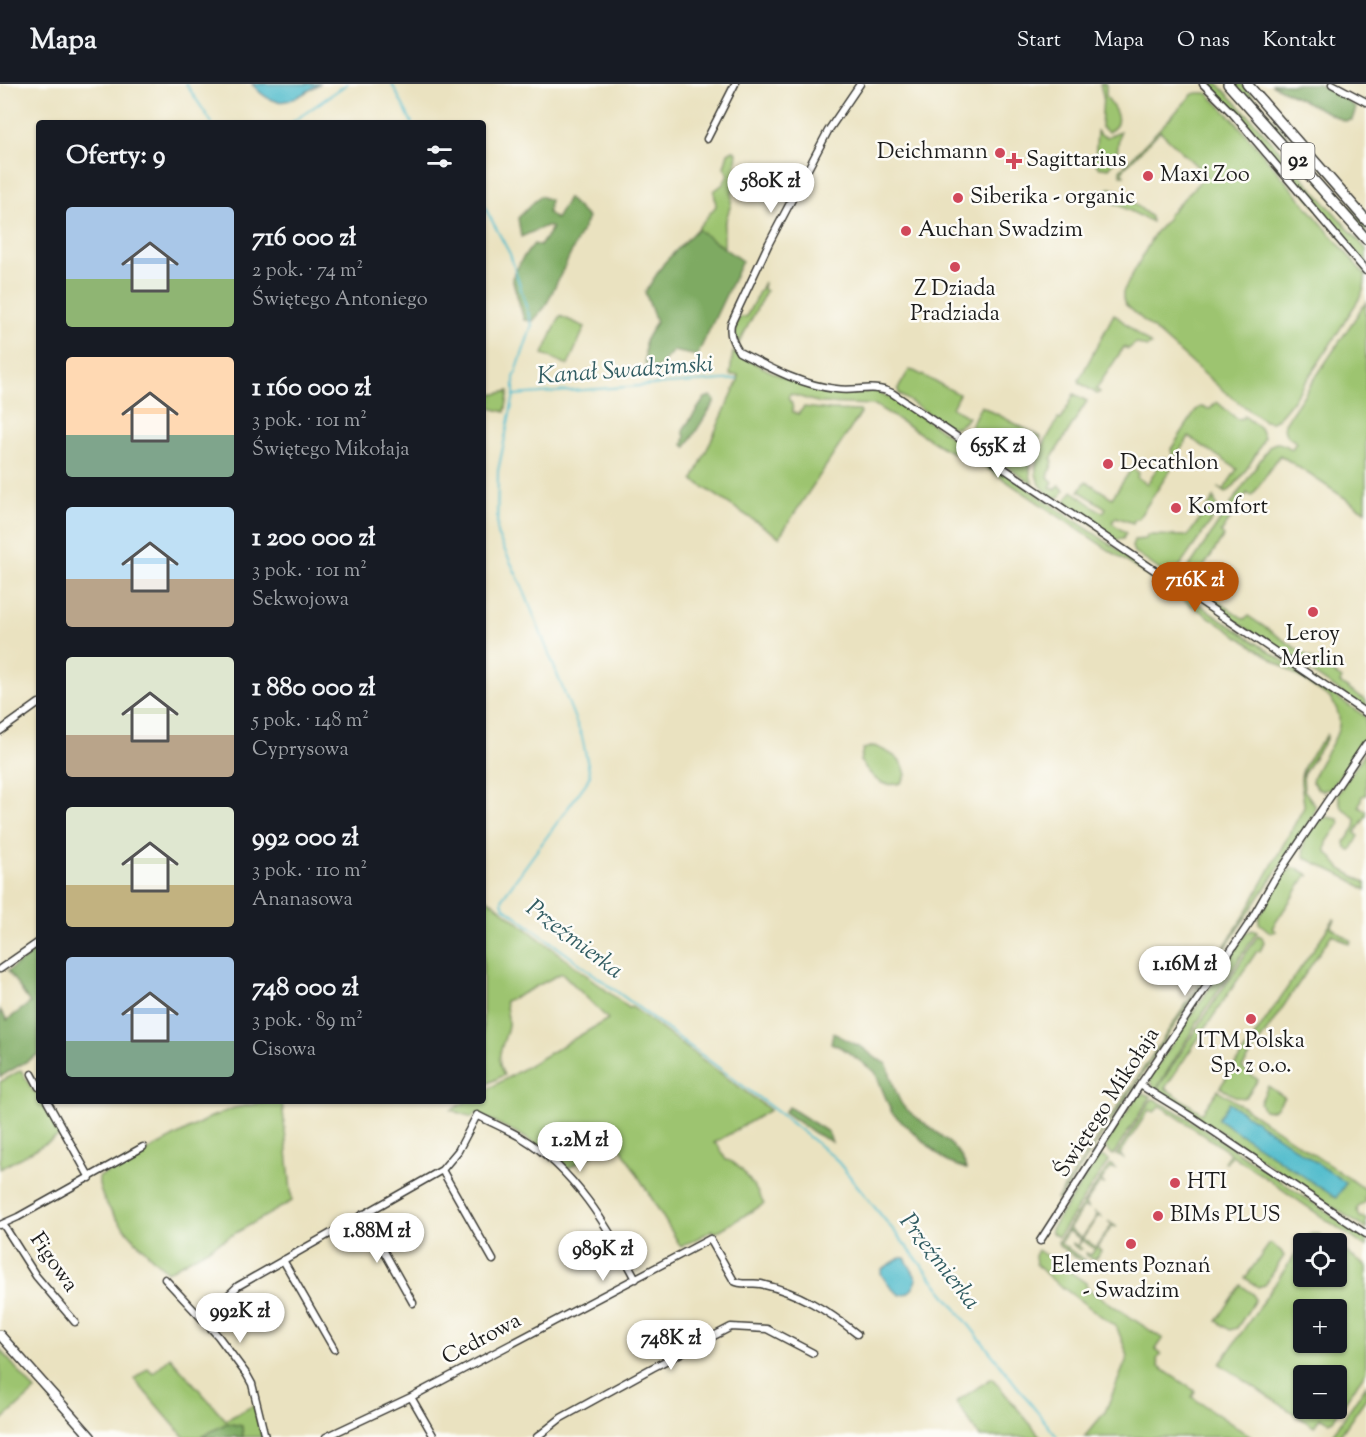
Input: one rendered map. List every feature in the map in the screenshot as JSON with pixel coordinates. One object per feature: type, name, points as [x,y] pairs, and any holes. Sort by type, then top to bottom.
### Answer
[{"type":"main road","name":"92","points":[[1228,84],[1366,239]]},
{"type":"main road","name":"92","points":[[1247,84],[1366,220]]},
{"type":"street","points":[[707,139],[735,84]]},
{"type":"street","points":[[860,84],[828,131],[769,243],[730,324],[729,332],[739,352],[808,384],[841,390],[877,388],[892,393],[1366,713]]},
{"type":"street","points":[[1203,84],[1233,114],[1366,271]]},
{"type":"street","points":[[1332,84],[1366,102]]},
{"type":"street","points":[[0,731],[36,705]]},
{"type":"street","name":"Świętego Mikołaja","points":[[1040,1241],[1140,1084],[1250,922],[1274,880],[1366,744]]},
{"type":"street","points":[[0,969],[36,944]]},
{"type":"street","points":[[32,1074],[36,1081]]},
{"type":"street","points":[[1140,1084],[1366,1234]]},
{"type":"street","points":[[49,1104],[90,1178]]},
{"type":"street","points":[[202,1319],[238,1286],[442,1170],[458,1151],[477,1115],[522,1138],[540,1150],[561,1170],[586,1197],[636,1278]]},
{"type":"street","points":[[2,1225],[143,1147]]},
{"type":"street","points":[[442,1170],[493,1260]]},
{"type":"street","points":[[363,1214],[413,1303]]},
{"type":"street","name":"Figowa","points":[[2,1225],[36,1276],[75,1322]]},
{"type":"street","name":"Cedrowa","points":[[326,1437],[411,1397],[711,1239],[734,1281],[738,1284],[759,1284],[801,1296],[827,1310],[857,1334]]},
{"type":"street","points":[[283,1260],[334,1349]]},
{"type":"street","points":[[165,1279],[221,1339],[250,1379],[265,1437]]},
{"type":"street","points":[[537,1437],[569,1413],[731,1327],[767,1329],[813,1353]]},
{"type":"street","points":[[0,1335],[91,1437]]},
{"type":"street","points":[[411,1397],[434,1437]]},
{"type":"green space","points":[[1100,84],[1106,84],[1106,96],[1118,120],[1114,128],[1108,132],[1101,127],[1103,96]]},
{"type":"green space","points":[[1209,84],[1218,84],[1249,116],[1366,249],[1366,266],[1235,111]]},
{"type":"green space","points":[[1234,84],[1244,86],[1366,226],[1366,233]]},
{"type":"green space","points":[[1271,84],[1318,84],[1341,96],[1356,108],[1352,120],[1344,121]]},
{"type":"green space","points":[[1207,93],[1234,120],[1365,275],[1364,288],[1357,303],[1302,388],[1280,416],[1272,422],[1264,421],[1226,393],[1125,304],[1123,299],[1123,292],[1155,233],[1168,219],[1168,215],[1206,175],[1160,131],[1122,171],[1124,175],[1121,175],[1120,170],[1193,94]]},
{"type":"green space","points":[[1097,131],[1107,137],[1120,131],[1116,160],[1109,168],[1100,168],[1095,163]]},
{"type":"green space","points":[[733,150],[737,153],[731,204],[724,226],[724,248],[697,229],[716,206],[714,191],[723,184],[728,174],[724,167],[728,153]]},
{"type":"green space","points":[[1110,188],[1117,190],[1151,217],[1152,222],[1100,196],[1098,200],[1097,195]]},
{"type":"green space","points":[[540,196],[550,200],[548,213],[556,219],[568,198],[588,218],[545,307],[533,321],[524,320],[512,278],[522,259],[534,244],[540,246],[552,228],[546,226],[521,237],[518,218]]},
{"type":"green space","points":[[697,229],[742,261],[697,356],[673,351],[656,370],[645,363],[645,341],[656,322],[645,292],[664,263]]},
{"type":"green space","points":[[764,282],[763,289],[766,291],[739,343],[735,333],[736,323],[741,317],[746,317]]},
{"type":"green space","points":[[1366,302],[1366,512],[1280,455],[1252,496],[1247,493],[1221,533],[1224,536],[1193,583],[1190,586],[1183,585],[1183,576],[1269,447],[1278,443],[1292,449],[1296,442],[1285,433],[1285,423]]},
{"type":"green space","points":[[1114,314],[1151,345],[1146,347],[1136,343],[1128,349],[1124,347],[1096,389],[1100,392],[1097,394],[1079,380]]},
{"type":"green space","points":[[560,316],[585,327],[568,365],[543,354]]},
{"type":"green space","points":[[733,352],[807,387],[837,393],[876,391],[898,401],[1366,717],[1366,737],[1331,788],[1323,791],[1318,789],[1312,781],[1338,731],[1337,710],[1330,698],[985,467],[945,449],[875,405],[820,403],[790,394],[788,398],[793,412],[798,414],[804,407],[860,411],[861,413],[779,537],[693,480],[738,381],[738,375],[730,375]]},
{"type":"green space","points":[[909,370],[959,394],[952,408],[968,417],[964,422],[956,427],[947,426],[899,394],[898,389]]},
{"type":"green space","points":[[509,391],[505,412],[486,407],[487,396]]},
{"type":"green space","points":[[1074,394],[1087,401],[1051,459],[1053,461],[1048,477],[1053,482],[1050,487],[1056,490],[1059,485],[1064,490],[1060,497],[1054,498],[1038,480],[1037,460],[1046,440],[1058,419],[1061,420]]},
{"type":"green space","points":[[711,396],[715,401],[686,447],[683,445],[685,437],[683,430],[705,398]]},
{"type":"green space","points":[[1217,402],[1237,419],[1244,416],[1260,428],[1264,437],[1247,468],[1235,485],[1225,493],[1218,488],[1223,491],[1237,469],[1189,437],[1176,456],[1172,454],[1171,449],[1197,409],[1201,407],[1210,409]]},
{"type":"green space","points":[[981,406],[1041,437],[1030,466],[1033,484],[976,446],[971,430]]},
{"type":"green space","points":[[1164,458],[1171,469],[1138,519],[1135,519],[1133,523],[1116,517],[1112,523],[1126,533],[1123,539],[1115,540],[1066,505],[1066,500],[1072,491],[1103,513],[1106,508],[1079,491],[1086,481],[1112,498],[1132,468],[1139,473],[1137,477],[1147,484]]},
{"type":"green space","points":[[1214,498],[1218,511],[1175,573],[1167,575],[1134,552],[1132,547],[1134,540],[1146,539],[1147,535],[1188,536]]},
{"type":"green space","points":[[1203,585],[1201,589],[1244,619],[1248,616],[1342,679],[1340,683],[1366,701],[1366,709],[1203,599],[1200,586]]},
{"type":"green space","points":[[1327,735],[1303,774],[1304,790],[1315,805],[1314,814],[1059,1200],[1057,1199],[1243,918],[1304,807],[1302,771]]},
{"type":"green space","points":[[874,746],[890,753],[902,764],[906,775],[901,783],[882,783],[873,777],[860,761],[863,749]]},
{"type":"green space","points":[[1366,751],[1366,795],[1362,796],[1359,806],[1366,811],[1366,816],[1355,833],[1359,836],[1351,851],[1346,848],[1345,842],[1355,827],[1356,819],[1341,807],[1338,794]]},
{"type":"green space","points":[[1327,817],[1338,819],[1340,823],[1327,842],[1326,851],[1341,869],[1366,883],[1366,890],[1351,880],[1305,858],[1304,846],[1308,834],[1316,823]]},
{"type":"green space","points":[[1293,868],[1310,876],[1307,875],[1272,928],[1276,931],[1271,933],[1259,923],[1259,917],[1285,873]]},
{"type":"green space","points":[[488,899],[629,1008],[632,1007],[770,1110],[714,1143],[718,1145],[726,1160],[743,1171],[764,1204],[715,1233],[713,1230],[681,1247],[617,1141],[565,1170],[542,1148],[519,1134],[476,1113],[472,1117],[451,1110],[462,1104],[486,1104],[486,1090],[608,1019],[562,973],[505,1001],[508,1025],[500,1056],[504,1075],[487,1084],[486,900]]},
{"type":"green space","points":[[1334,919],[1331,927],[1351,941],[1349,944],[1332,934],[1242,1068],[1258,1080],[1246,1097],[1229,1093],[1220,1087]]},
{"type":"green space","points":[[1252,930],[1257,932],[1155,1091],[1150,1081],[1152,1074],[1247,932]]},
{"type":"green space","points":[[1258,935],[1264,942],[1260,951],[1257,951],[1165,1088],[1202,1113],[1218,1090],[1366,1190],[1364,1199],[1366,1202],[1359,1205],[1357,1210],[1360,1217],[1366,1218],[1366,1229],[1158,1092],[1159,1086]]},
{"type":"green space","points":[[36,952],[36,1056],[0,1077],[0,1010],[7,1020],[30,1003],[8,971]]},
{"type":"green space","points":[[833,1033],[886,1063],[904,1107],[957,1151],[966,1169],[947,1162],[892,1113],[875,1072],[842,1048],[831,1043]]},
{"type":"green space","points":[[21,1070],[33,1091],[36,1091],[36,1104],[45,1104],[63,1134],[0,1169],[0,1082]]},
{"type":"green space","points":[[1268,1086],[1284,1097],[1276,1108],[1268,1111],[1264,1110],[1260,1103]]},
{"type":"green space","points":[[1143,1094],[1151,1096],[1113,1155],[1106,1149],[1106,1145],[1136,1098]]},
{"type":"green space","points":[[1154,1099],[1183,1115],[1366,1239],[1366,1247],[1232,1155],[1226,1163],[1224,1162],[1230,1153],[1161,1106],[1154,1112],[1149,1110],[1120,1154],[1123,1158],[1116,1155],[1151,1100]]},
{"type":"green space","points":[[256,1104],[282,1104],[292,1201],[167,1272],[114,1215],[100,1189],[99,1177],[211,1117],[234,1108]]},
{"type":"green space","points":[[789,1107],[828,1132],[832,1142],[814,1133],[784,1112]]},
{"type":"green space","points":[[1099,1157],[1109,1160],[1058,1237],[1051,1232],[1051,1229]]},
{"type":"green space","points":[[1110,1164],[1116,1169],[1111,1168],[1101,1181],[1105,1184],[1100,1183],[1085,1204],[1088,1209],[1084,1207],[1069,1229],[1082,1238],[1097,1216],[1094,1212],[1103,1218],[1098,1216],[1083,1238],[1096,1247],[1112,1225],[1108,1221],[1117,1227],[1112,1226],[1097,1247],[1101,1251],[1094,1260],[1086,1253],[1091,1255],[1095,1249],[1082,1240],[1078,1246],[1082,1249],[1079,1250],[1072,1244],[1077,1246],[1081,1239],[1068,1231],[1060,1243],[1086,1261],[1085,1263],[1059,1246],[1058,1242]]},
{"type":"green space","points":[[1270,1243],[1284,1256],[1265,1285],[1258,1287],[1245,1278]]},
{"type":"green space","points":[[1038,1250],[1086,1283],[1087,1288],[1163,1339],[1156,1349],[1161,1353],[1157,1360],[1159,1367],[1195,1391],[1192,1397],[1251,1437],[1084,1437],[1105,1412],[1128,1356],[1117,1328],[1050,1278],[1036,1264],[1035,1256]]},
{"type":"green space","points":[[1347,1253],[1366,1266],[1366,1371],[1347,1399],[1347,1365],[1293,1365],[1293,1413],[1220,1364],[1293,1257],[1293,1287],[1347,1287]]},
{"type":"green space","points":[[1241,1285],[1253,1294],[1255,1300],[1237,1328],[1230,1330],[1217,1321]]},
{"type":"green space","points":[[0,1349],[35,1391],[0,1422]]},
{"type":"green space","points":[[170,1357],[226,1420],[254,1405],[262,1437],[184,1437],[134,1379],[148,1368],[153,1373]]},
{"type":"green space","points":[[992,1378],[1041,1437],[980,1437],[956,1402]]},
{"type":"green space","points":[[1366,1385],[1366,1398],[1339,1437],[1331,1437],[1343,1419],[1347,1419],[1347,1413]]},
{"type":"green space","points":[[1302,1419],[1319,1419],[1314,1427]]},
{"type":"green space","points":[[227,1423],[242,1426],[243,1437],[201,1437]]},
{"type":"water","points":[[252,84],[319,84],[293,99],[277,101],[269,99]]},
{"type":"water","points":[[1229,1103],[1346,1183],[1336,1198],[1218,1119]]},
{"type":"water","points":[[900,1258],[905,1258],[917,1279],[911,1290],[900,1295],[891,1288],[881,1274],[882,1269]]},
{"type":"waterway","points":[[186,84],[210,120]]},
{"type":"waterway","points":[[295,120],[347,84]]},
{"type":"waterway","name":"Przeźmierka","points":[[392,84],[410,120]]},
{"type":"waterway","name":"Przeźmierka","points":[[486,210],[510,254],[532,325],[514,378],[514,395],[498,471],[497,534],[522,586],[582,737],[590,775],[503,897],[504,907],[779,1113],[834,1157],[1057,1437]]},
{"type":"waterway","name":"Kanał Swadzimski","points":[[514,395],[737,379]]},
{"type":"place","name":"Deichmann","points":[[1000,153]]},
{"type":"place","name":"Sagittarius","points":[[1014,161]]},
{"type":"place","name":"Maxi Zoo","points":[[1148,176]]},
{"type":"place","name":"Siberika - organic","points":[[958,198]]},
{"type":"place","name":"Auchan Swadzim","points":[[906,231]]},
{"type":"place","name":"Z Dziada Pradziada","points":[[955,267]]},
{"type":"place","name":"Decathlon","points":[[1108,464]]},
{"type":"place","name":"Komfort","points":[[1176,508]]},
{"type":"place","name":"Leroy Merlin","points":[[1313,612]]},
{"type":"place","name":"ITM Polska Sp. z o.o.","points":[[1251,1019]]},
{"type":"place","name":"HTI","points":[[1175,1183]]},
{"type":"place","name":"BIMs PLUS","points":[[1158,1216]]},
{"type":"place","name":"Elements Poznań - Swadzim","points":[[1131,1244]]}]
